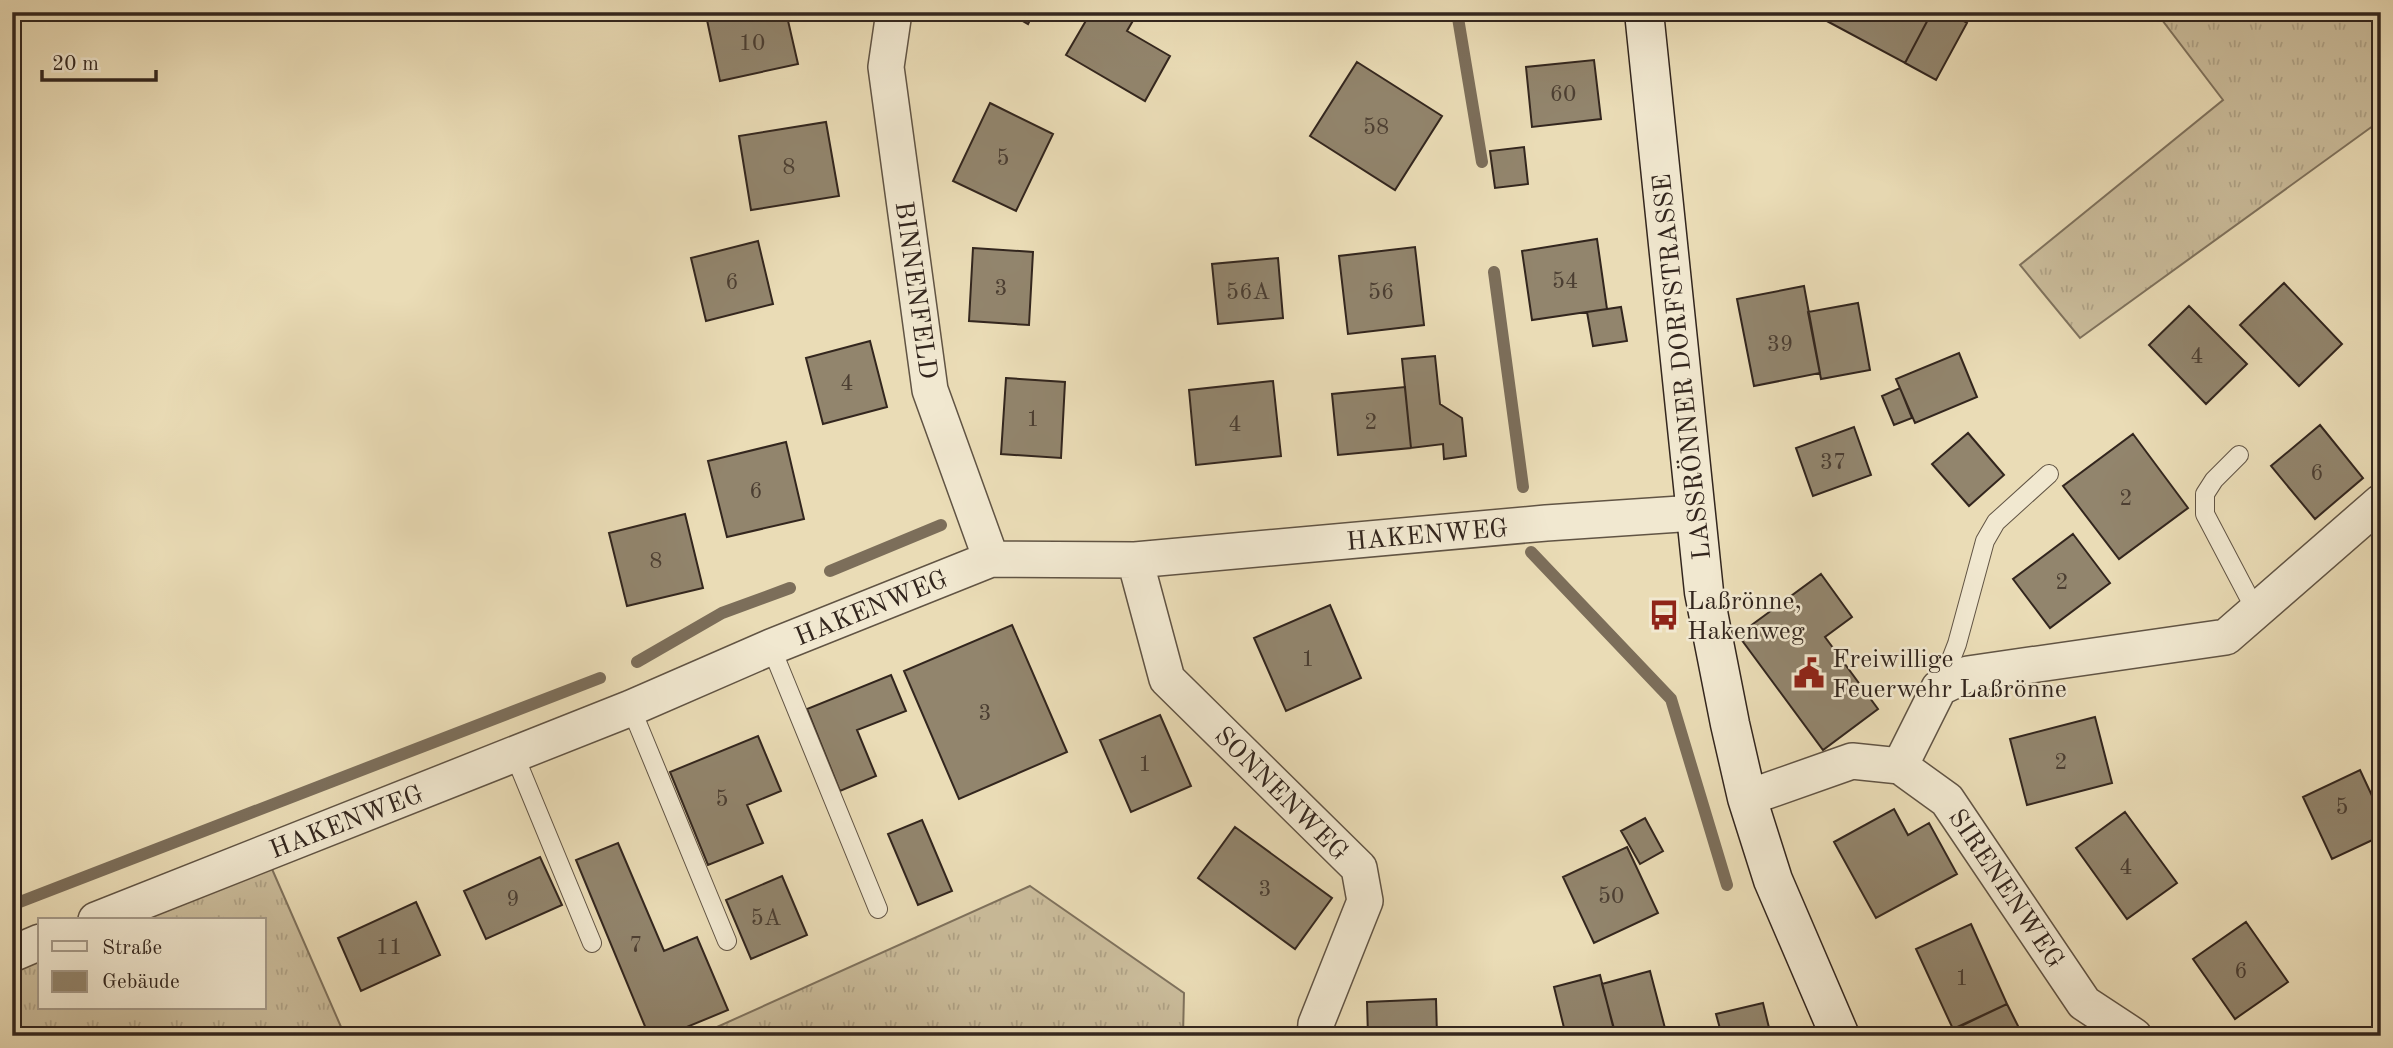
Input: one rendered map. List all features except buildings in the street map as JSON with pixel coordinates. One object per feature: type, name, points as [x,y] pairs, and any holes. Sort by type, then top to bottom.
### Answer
[{"type":"street","name":"BINNENFELD","points":[[894,12],[886,67],[930,390],[991,559]]},
{"type":"street","name":"LASSRÖNNER DORFSTRASSE","points":[[1644,12],[1704,592],[1747,798],[1773,880],[1840,1036]]},
{"type":"street","points":[[1900,766],[1939,688],[1968,674],[2226,637],[2381,502]]},
{"type":"street","name":"HAKENWEG","points":[[101,918],[631,708],[771,647],[991,559],[1135,560],[1546,523],[1695,513]]},
{"type":"street","name":"SONNENWEG","points":[[1135,560],[1167,679],[1359,868],[1365,901],[1316,1024],[1315,1036]]},
{"type":"street","name":"SIRENENWEG","points":[[1747,798],[1852,761],[1900,766],[1947,800],[2084,1003],[2134,1036]]},
{"type":"street","points":[[12,954],[38,944]]},
{"type":"lane","points":[[2239,455],[2214,480],[2205,494],[2205,514],[2256,611]]},
{"type":"lane","points":[[1939,688],[1957,644],[1984,541],[1996,522],[2049,474]]},
{"type":"lane","points":[[771,647],[878,909]]},
{"type":"lane","points":[[631,708],[727,941]]},
{"type":"lane","points":[[514,754],[592,943]]},
{"type":"green space","points":[[2156,12],[2381,12],[2381,127],[2377,123],[2080,338],[2020,265],[2223,100]]},
{"type":"green space","points":[[265,853],[345,1036],[12,1036],[12,952],[38,942],[38,1010],[266,1010],[266,918],[97,918]]},
{"type":"green space","points":[[1030,886],[1184,993],[1183,1036],[697,1036]]},
{"type":"waterway","points":[[1457,12],[1482,162]]},
{"type":"waterway","points":[[1494,272],[1523,487]]},
{"type":"waterway","points":[[830,571],[941,525]]},
{"type":"waterway","points":[[1531,552],[1671,699],[1727,885]]},
{"type":"waterway","points":[[637,662],[722,613],[790,588]]},
{"type":"waterway","points":[[12,905],[600,678]]},
{"type":"place","name":"Laßrönne, Hakenweg","points":[[1664,615]]},
{"type":"place","name":"Freiwillige Feuerwehr Laßrönne","points":[[1809,673]]}]
